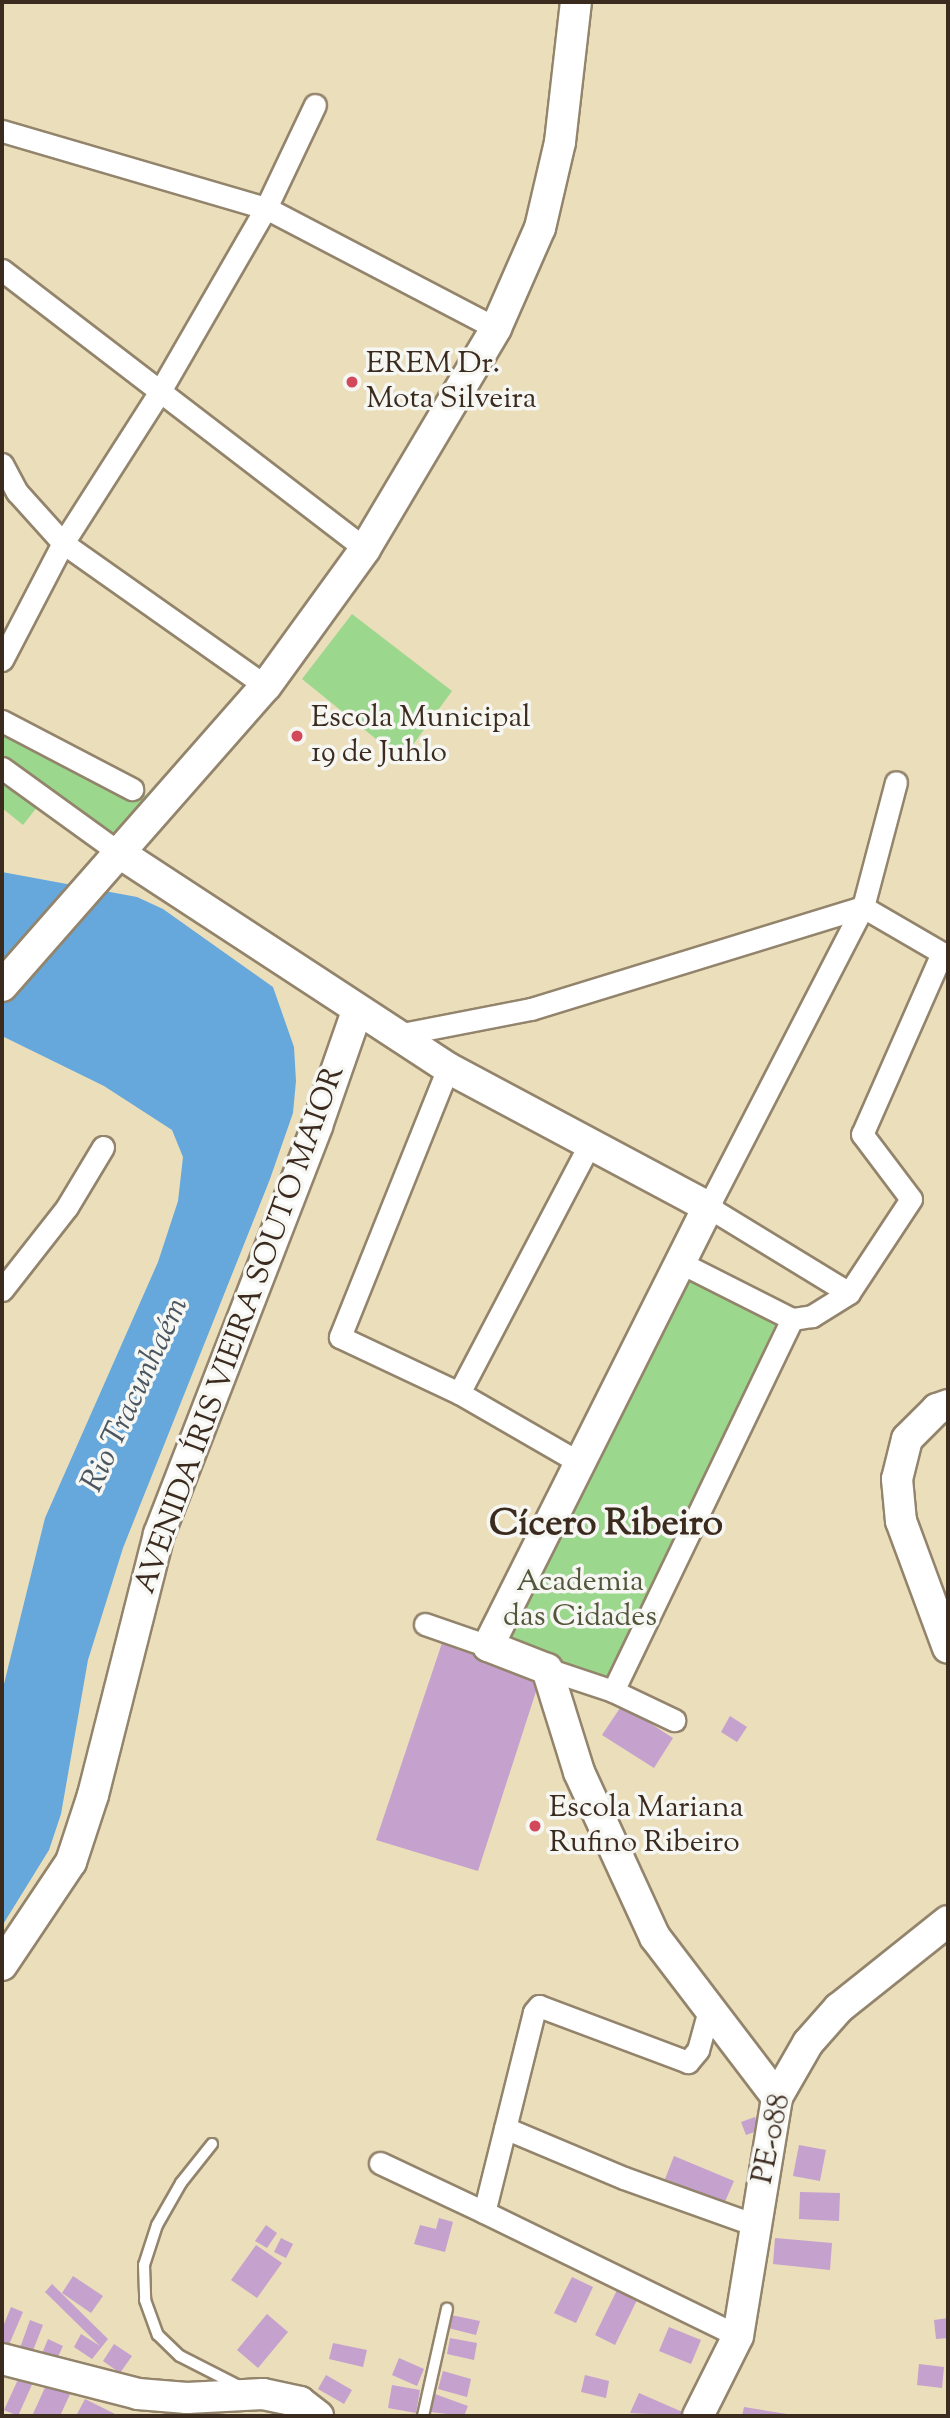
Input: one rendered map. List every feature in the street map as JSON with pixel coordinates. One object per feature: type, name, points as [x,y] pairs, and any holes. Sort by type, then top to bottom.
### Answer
[{"type":"street","points":[[2,986],[267,686],[365,549],[496,328],[540,228],[560,142],[576,2]]},
{"type":"street","points":[[2,660],[63,543],[159,393],[266,208],[315,105]]},
{"type":"street","points":[[2,131],[266,208],[496,328]]},
{"type":"street","points":[[2,270],[365,549]]},
{"type":"street","points":[[2,464],[18,492],[63,543],[267,686]]},
{"type":"street","points":[[2,721],[132,789]]},
{"type":"street","points":[[2,768],[112,859],[448,1068],[708,1207],[849,1293]]},
{"type":"street","points":[[488,1646],[677,1261],[708,1207],[863,907],[897,782]]},
{"type":"street","points":[[397,1035],[531,1009],[863,907],[942,953],[862,1134],[911,1199],[849,1293],[812,1316],[792,1319],[677,1261]]},
{"type":"street","name":"AVENIDA ÍRIS VIEIRA SOUTO MAIOR","points":[[2,1965],[71,1863],[93,1795],[159,1534],[348,1043],[357,1011]]},
{"type":"street","points":[[448,1068],[340,1336],[458,1393],[580,1463]]},
{"type":"street","points":[[458,1393],[590,1144]]},
{"type":"street","points":[[2,1290],[67,1208],[103,1147]]},
{"type":"street","points":[[613,1691],[792,1319]]},
{"type":"street","points":[[948,1405],[937,1409],[907,1439],[897,1479],[901,1521],[948,1648]]},
{"type":"street","points":[[425,1624],[547,1670],[613,1691],[674,1720]]},
{"type":"street","points":[[547,1670],[579,1772],[655,1937],[777,2097]]},
{"type":"street","name":"PE-088","points":[[698,2416],[738,2336],[777,2097],[807,2043],[839,2008],[948,1921]]},
{"type":"street","points":[[484,2212],[534,2012],[540,2006],[688,2062],[698,2050],[709,2010]]},
{"type":"street","points":[[505,2129],[624,2178],[755,2225]]},
{"type":"street","points":[[380,2163],[738,2336]]},
{"type":"street","points":[[2,2359],[138,2394],[213,2398],[251,2392],[300,2402],[318,2416]]},
{"type":"lane","points":[[212,2144],[181,2183],[157,2225],[144,2265],[145,2300],[158,2335],[180,2356],[251,2392]]},
{"type":"lane","points":[[423,2416],[447,2309]]},
{"type":"green space","points":[[352,614],[452,691],[402,760],[302,679]]},
{"type":"green space","points":[[2,721],[159,802],[115,850],[45,797],[23,825],[2,808]]},
{"type":"green space","name":"Academia das Cidades","points":[[677,1261],[778,1319],[613,1678],[547,1669],[488,1646]]},
{"type":"water","name":"Rio Tracunhaém","points":[[2,872],[137,897],[163,909],[273,987],[294,1047],[296,1081],[293,1113],[270,1179],[123,1548],[88,1660],[61,1814],[49,1850],[2,1926],[2,1692],[45,1518],[158,1262],[178,1201],[183,1157],[172,1130],[104,1086],[2,1036]]},
{"type":"building","points":[[443,1640],[541,1676],[478,1871],[376,1840]]},
{"type":"building","points":[[622,1705],[673,1738],[654,1768],[602,1735]]},
{"type":"building","points":[[730,1716],[747,1727],[737,1742],[721,1732]]},
{"type":"building","points":[[755,2117],[760,2130],[746,2135],[741,2122]]},
{"type":"building","points":[[799,2145],[826,2150],[820,2181],[793,2176]]},
{"type":"building","points":[[674,2156],[734,2181],[724,2204],[665,2179]]},
{"type":"building","points":[[800,2192],[840,2193],[839,2221],[799,2219]]},
{"type":"building","points":[[439,2218],[453,2222],[445,2252],[414,2244],[420,2225],[436,2229]]},
{"type":"building","points":[[266,2225],[277,2233],[267,2248],[255,2241]]},
{"type":"building","points":[[281,2238],[293,2244],[286,2258],[274,2252]]},
{"type":"building","points":[[775,2238],[832,2243],[830,2270],[773,2264]]},
{"type":"building","points":[[256,2245],[282,2263],[257,2298],[231,2280]]},
{"type":"building","points":[[73,2276],[103,2296],[91,2313],[62,2293]]},
{"type":"building","points":[[572,2277],[593,2287],[576,2323],[554,2313]]},
{"type":"building","points":[[52,2284],[108,2339],[92,2359],[74,2347],[81,2334],[100,2346],[45,2292]]},
{"type":"building","points":[[618,2288],[638,2298],[615,2345],[595,2335]]},
{"type":"building","points":[[11,2307],[23,2312],[8,2347],[2,2344],[2,2329]]},
{"type":"building","points":[[267,2314],[288,2332],[258,2368],[237,2350]]},
{"type":"building","points":[[451,2315],[480,2321],[476,2335],[448,2328]]},
{"type":"building","points":[[948,2318],[948,2338],[936,2339],[934,2320]]},
{"type":"building","points":[[30,2320],[43,2325],[32,2353],[20,2348]]},
{"type":"building","points":[[669,2327],[701,2340],[691,2364],[659,2351]]},
{"type":"building","points":[[450,2338],[477,2343],[474,2360],[447,2354]]},
{"type":"building","points":[[48,2339],[63,2346],[55,2363],[41,2356]]},
{"type":"building","points":[[333,2343],[367,2350],[363,2367],[329,2359]]},
{"type":"building","points":[[114,2344],[132,2356],[120,2373],[103,2361]]},
{"type":"building","points":[[399,2358],[424,2369],[417,2386],[392,2375]]},
{"type":"building","points":[[919,2364],[944,2367],[942,2388],[917,2385]]},
{"type":"building","points":[[443,2371],[471,2379],[467,2397],[438,2389]]},
{"type":"building","points":[[21,2373],[34,2380],[18,2416],[4,2410]]},
{"type":"building","points":[[326,2375],[352,2390],[344,2404],[318,2389]]},
{"type":"building","points":[[585,2375],[609,2381],[606,2398],[581,2392]]},
{"type":"building","points":[[48,2381],[71,2392],[60,2416],[32,2416]]},
{"type":"building","points":[[392,2385],[420,2390],[416,2413],[388,2408]]},
{"type":"building","points":[[639,2393],[687,2414],[630,2413]]},
{"type":"building","points":[[435,2394],[468,2406],[464,2416],[431,2412]]},
{"type":"building","points":[[85,2399],[119,2416],[76,2416]]},
{"type":"building","points":[[744,2407],[787,2414],[787,2416],[742,2416]]},
{"type":"place","name":"EREM Dr. Mota Silveira","points":[[352,382]]},
{"type":"place","name":"Escola Municipal 19 de Juhlo","points":[[297,736]]},
{"type":"place","name":"Escola Mariana Rufino Ribeiro","points":[[535,1826]]},
{"type":"district","name":"Cícero Ribeiro","points":[[606,1525]]}]
